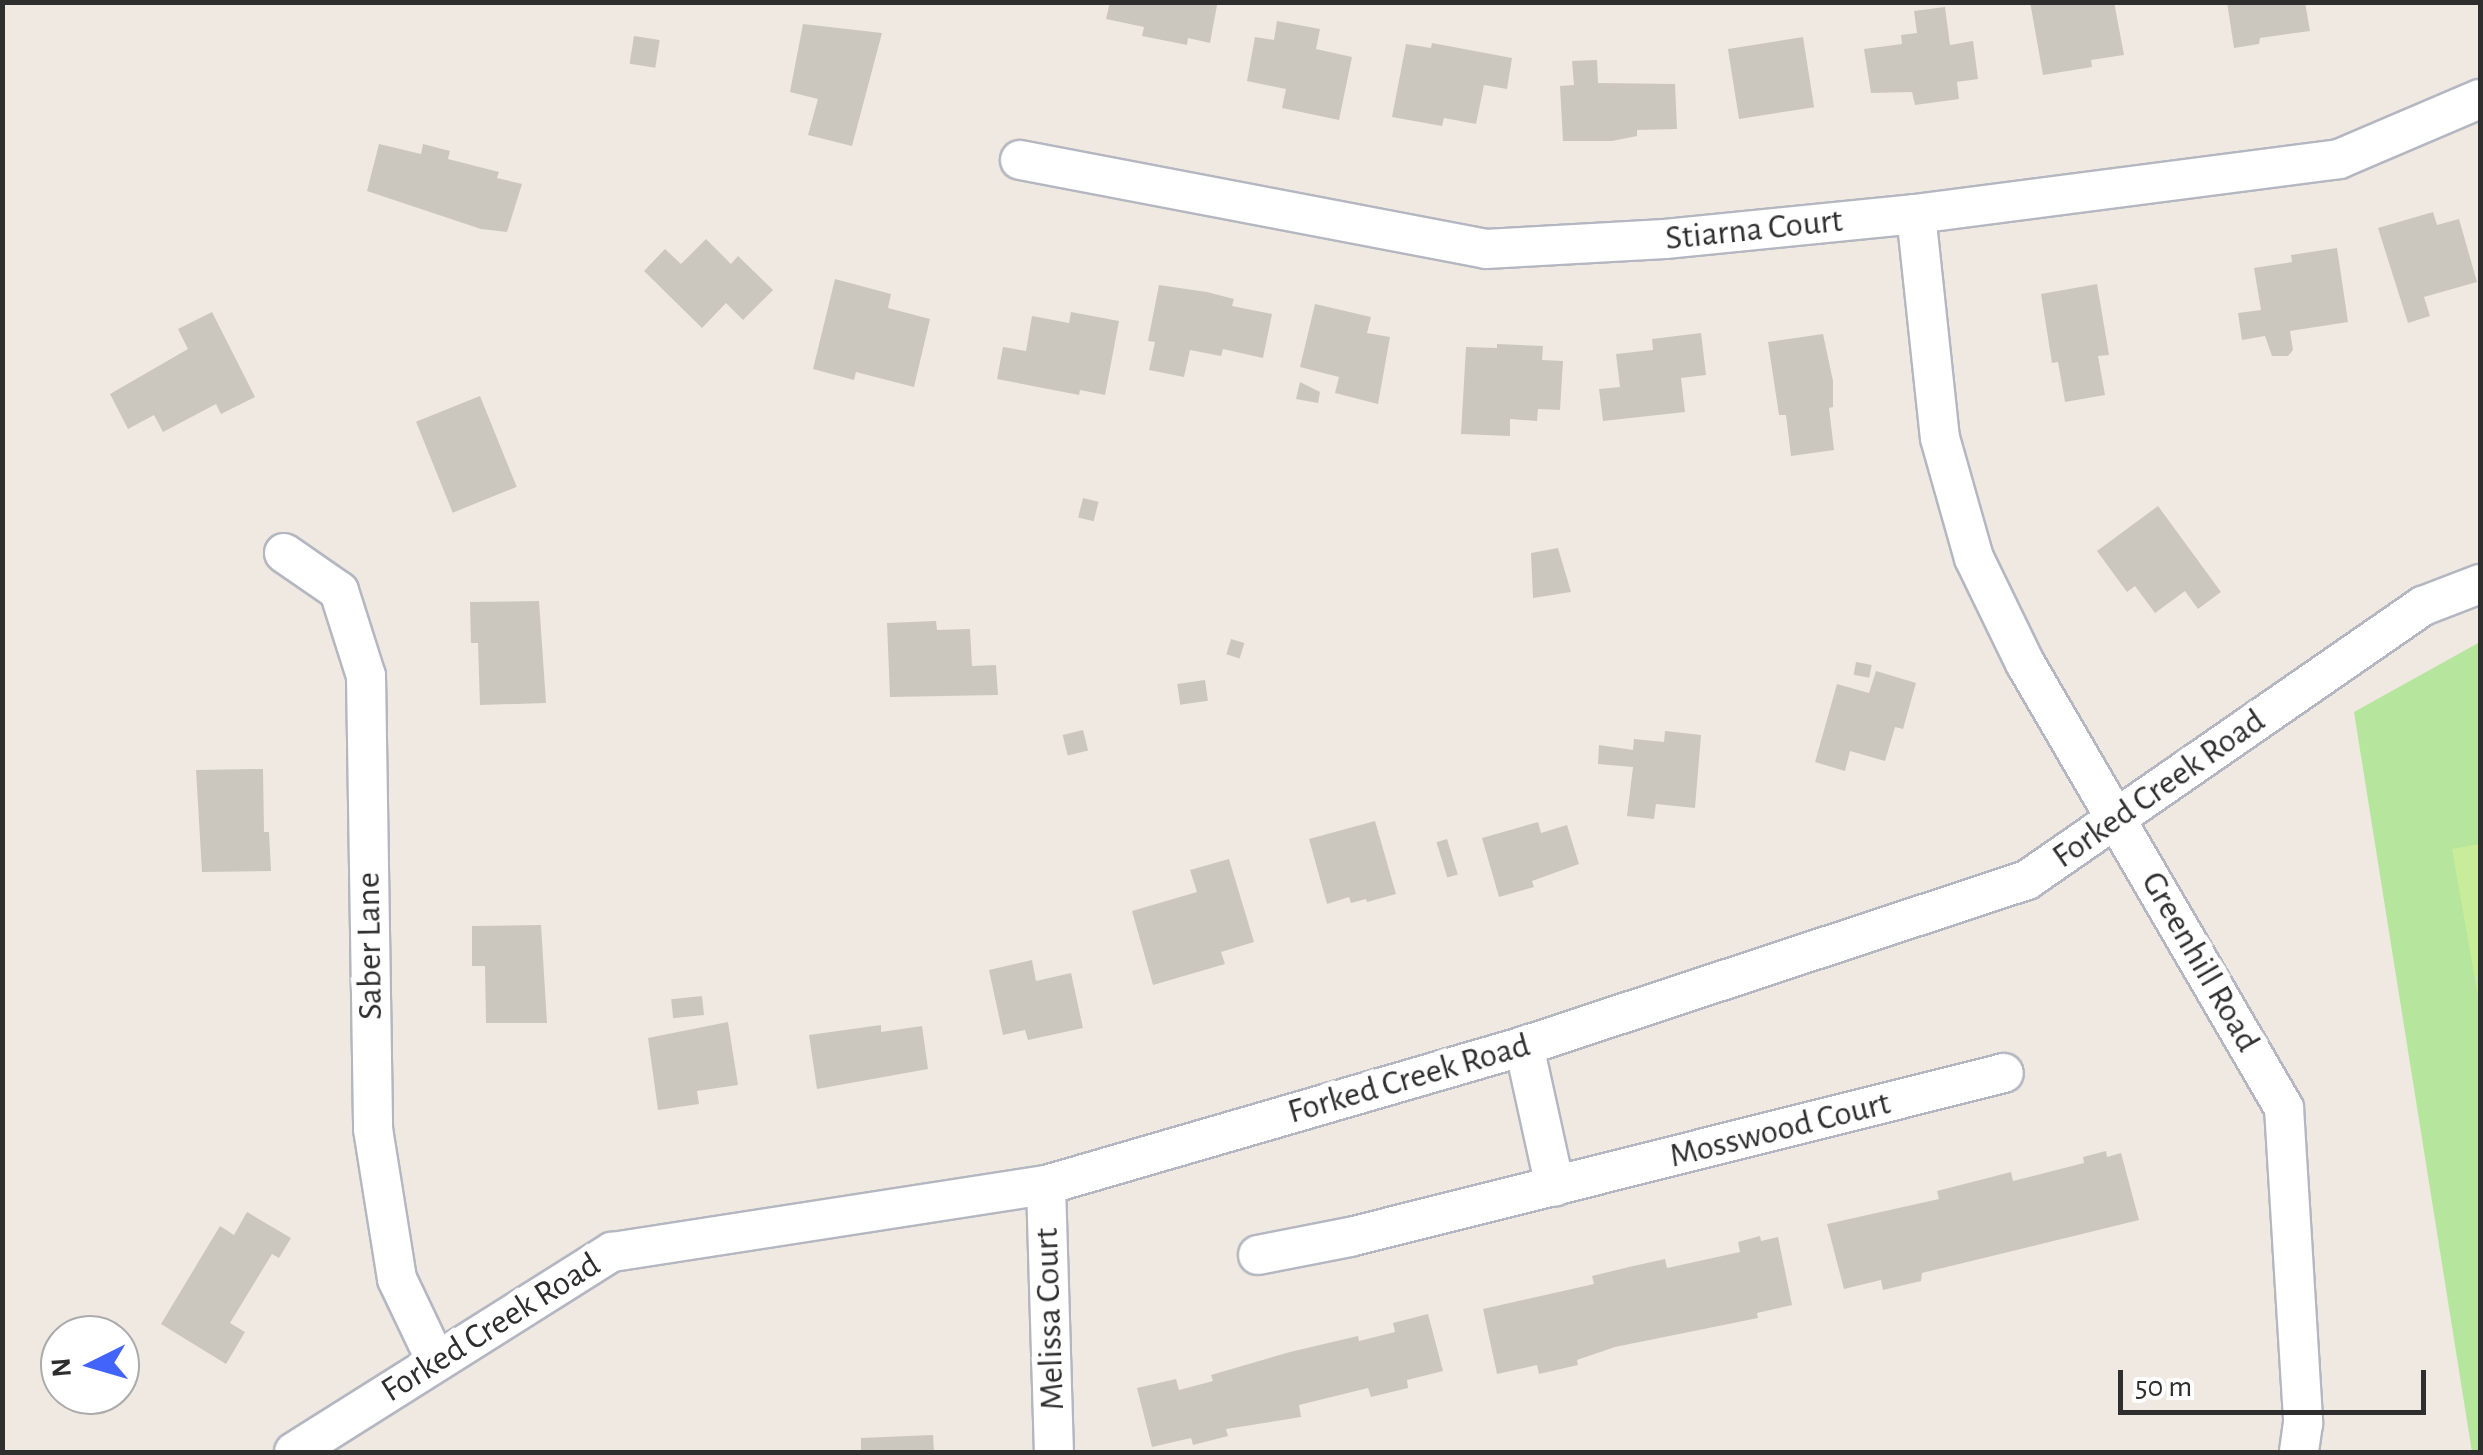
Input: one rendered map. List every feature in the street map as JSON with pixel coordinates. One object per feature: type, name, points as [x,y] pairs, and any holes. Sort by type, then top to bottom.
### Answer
[{"type":"street","name":"Stiarna Court","points":[[1020,160],[1486,249],[1665,239],[1916,214],[2339,159],[2480,99]]},
{"type":"street","name":"Greenhill Road","points":[[1916,214],[1940,438],[1974,558],[2024,663],[2284,1108],[2303,1424],[2299,1452]]},
{"type":"street","name":"Saber Lane","points":[[284,552],[339,592],[366,676],[373,1129],[397,1279],[436,1361]]},
{"type":"street","name":"Forked Creek Road","points":[[294,1452],[612,1252],[1046,1186],[1524,1046],[2027,880],[2423,606],[2480,584]]},
{"type":"street","points":[[1524,1046],[1555,1187]]},
{"type":"street","name":"Mosswood Court","points":[[1258,1256],[1555,1187],[2004,1073]]},
{"type":"street","name":"Melissa Court","points":[[1046,1186],[1054,1452]]},
{"type":"green space","points":[[2480,642],[2480,1452],[2472,1452],[2354,712]]},
{"type":"green space","points":[[2480,844],[2480,1007],[2452,849]]},
{"type":"building","points":[[1110,2],[1217,5],[1210,43],[1188,38],[1187,45],[1142,36],[1144,27],[1106,19]]},
{"type":"building","points":[[2030,2],[2114,2],[2124,55],[2091,60],[2092,67],[2043,75]]},
{"type":"building","points":[[2227,2],[2305,2],[2310,31],[2260,38],[2259,44],[2234,48]]},
{"type":"building","points":[[1945,7],[1950,45],[1973,41],[1978,79],[1957,82],[1959,99],[1915,105],[1912,92],[1871,93],[1864,49],[1902,44],[1901,35],[1917,33],[1914,11]]},
{"type":"building","points":[[1277,21],[1320,29],[1316,49],[1352,57],[1339,120],[1282,108],[1286,89],[1247,81],[1255,37],[1274,40]]},
{"type":"building","points":[[803,24],[882,33],[852,146],[808,135],[818,99],[790,92]]},
{"type":"building","points":[[634,36],[660,40],[655,68],[630,64]]},
{"type":"building","points":[[1803,37],[1814,107],[1739,119],[1728,49]]},
{"type":"building","points":[[1432,43],[1512,58],[1507,89],[1484,85],[1476,124],[1444,118],[1442,126],[1392,117],[1406,44],[1431,48]]},
{"type":"building","points":[[1597,60],[1598,83],[1675,84],[1677,129],[1637,130],[1637,136],[1612,141],[1563,141],[1560,86],[1574,85],[1572,61]]},
{"type":"building","points":[[379,144],[421,154],[423,144],[450,151],[448,159],[499,172],[497,178],[522,184],[507,232],[481,229],[367,191]]},
{"type":"building","points":[[2433,212],[2437,225],[2459,219],[2477,282],[2424,297],[2430,316],[2408,323],[2378,228]]},
{"type":"building","points":[[706,239],[731,264],[738,256],[773,290],[743,320],[726,303],[702,328],[644,271],[665,249],[681,264]]},
{"type":"building","points":[[2337,248],[2348,322],[2290,331],[2293,350],[2288,356],[2272,356],[2265,336],[2242,340],[2238,313],[2261,310],[2254,268],[2292,262],[2291,255]]},
{"type":"building","points":[[835,279],[891,294],[888,308],[930,319],[914,387],[856,372],[854,380],[813,369]]},
{"type":"building","points":[[2097,284],[2109,355],[2098,356],[2105,395],[2065,402],[2058,362],[2052,363],[2041,294]]},
{"type":"building","points":[[1159,285],[1207,292],[1234,299],[1232,306],[1272,314],[1263,358],[1223,349],[1221,356],[1190,350],[1184,377],[1149,370],[1155,342],[1148,341]]},
{"type":"building","points":[[1315,304],[1371,317],[1367,333],[1390,337],[1378,404],[1335,393],[1339,377],[1300,367]]},
{"type":"building","points":[[212,312],[255,397],[221,414],[216,404],[163,432],[154,415],[128,429],[110,394],[188,349],[178,329]]},
{"type":"building","points":[[1071,312],[1119,321],[1105,395],[1080,390],[1079,395],[997,379],[1003,347],[1026,351],[1032,316],[1069,323]]},
{"type":"building","points":[[1701,333],[1706,375],[1681,378],[1685,412],[1603,421],[1599,389],[1620,387],[1616,354],[1653,350],[1652,339]]},
{"type":"building","points":[[1823,334],[1833,381],[1833,407],[1829,408],[1834,450],[1791,456],[1786,415],[1779,415],[1768,342]]},
{"type":"building","points":[[1497,344],[1543,346],[1542,360],[1563,361],[1560,410],[1538,409],[1537,421],[1510,419],[1510,436],[1461,434],[1466,347],[1497,348]]},
{"type":"building","points":[[1300,382],[1320,392],[1318,403],[1296,399]]},
{"type":"building","points":[[480,396],[517,487],[453,513],[416,422]]},
{"type":"building","points":[[1083,498],[1099,502],[1094,521],[1078,517]]},
{"type":"building","points":[[2158,506],[2221,592],[2198,609],[2185,591],[2155,613],[2135,586],[2127,592],[2097,551]]},
{"type":"building","points":[[1558,548],[1571,592],[1533,598],[1531,553]]},
{"type":"building","points":[[539,601],[546,703],[480,705],[478,643],[471,643],[470,602]]},
{"type":"building","points":[[936,621],[937,630],[970,629],[972,666],[996,665],[998,695],[890,697],[887,623]]},
{"type":"building","points":[[1231,639],[1244,643],[1240,658],[1226,654]]},
{"type":"building","points":[[1856,662],[1872,665],[1869,678],[1854,675]]},
{"type":"building","points":[[1876,671],[1916,683],[1903,729],[1895,727],[1885,761],[1850,751],[1845,771],[1815,762],[1837,684],[1869,693]]},
{"type":"building","points":[[1205,680],[1208,701],[1180,705],[1177,684]]},
{"type":"building","points":[[1083,730],[1088,750],[1068,755],[1063,735]]},
{"type":"building","points":[[1665,731],[1701,735],[1695,808],[1656,804],[1654,819],[1627,816],[1633,767],[1598,764],[1599,745],[1633,750],[1634,739],[1664,742]]},
{"type":"building","points":[[263,769],[264,832],[269,832],[271,871],[202,872],[196,770]]},
{"type":"building","points":[[1375,821],[1396,894],[1367,902],[1366,899],[1351,903],[1349,897],[1327,904],[1309,839]]},
{"type":"building","points":[[1538,822],[1541,833],[1567,825],[1579,864],[1532,881],[1534,887],[1499,897],[1482,838]]},
{"type":"building","points":[[1447,839],[1458,874],[1447,878],[1436,842]]},
{"type":"building","points":[[1229,859],[1254,942],[1221,952],[1225,964],[1153,985],[1132,911],[1197,892],[1190,870]]},
{"type":"building","points":[[541,925],[547,1023],[486,1023],[485,966],[472,966],[472,926]]},
{"type":"building","points":[[1032,960],[1036,981],[1071,973],[1083,1028],[1028,1040],[1025,1030],[1003,1035],[989,970]]},
{"type":"building","points":[[702,996],[704,1015],[673,1018],[671,999]]},
{"type":"building","points":[[728,1022],[738,1085],[697,1091],[699,1104],[658,1110],[648,1038]]},
{"type":"building","points":[[881,1025],[881,1032],[922,1026],[928,1069],[817,1089],[809,1035]]},
{"type":"building","points":[[2106,1151],[2107,1157],[2121,1153],[2139,1220],[1922,1273],[1921,1281],[1883,1290],[1881,1280],[1844,1289],[1827,1224],[1939,1199],[1937,1191],[2011,1172],[2013,1181],[2084,1163],[2083,1157]]},
{"type":"building","points":[[247,1212],[291,1238],[279,1258],[272,1254],[230,1323],[245,1332],[226,1364],[161,1324],[220,1226],[234,1235]]},
{"type":"building","points":[[1760,1236],[1761,1241],[1778,1237],[1792,1305],[1757,1313],[1758,1318],[1615,1347],[1577,1360],[1578,1365],[1539,1374],[1537,1365],[1497,1374],[1483,1309],[1594,1284],[1592,1276],[1665,1259],[1667,1268],[1740,1252],[1738,1242]]},
{"type":"building","points":[[1428,1314],[1443,1371],[1407,1380],[1408,1388],[1371,1397],[1368,1388],[1299,1405],[1301,1417],[1226,1429],[1228,1436],[1193,1445],[1191,1438],[1152,1447],[1137,1388],[1176,1379],[1179,1390],[1213,1381],[1211,1375],[1290,1352],[1395,1332],[1393,1323]]},
{"type":"building","points":[[933,1435],[934,1452],[861,1452],[861,1438]]}]
